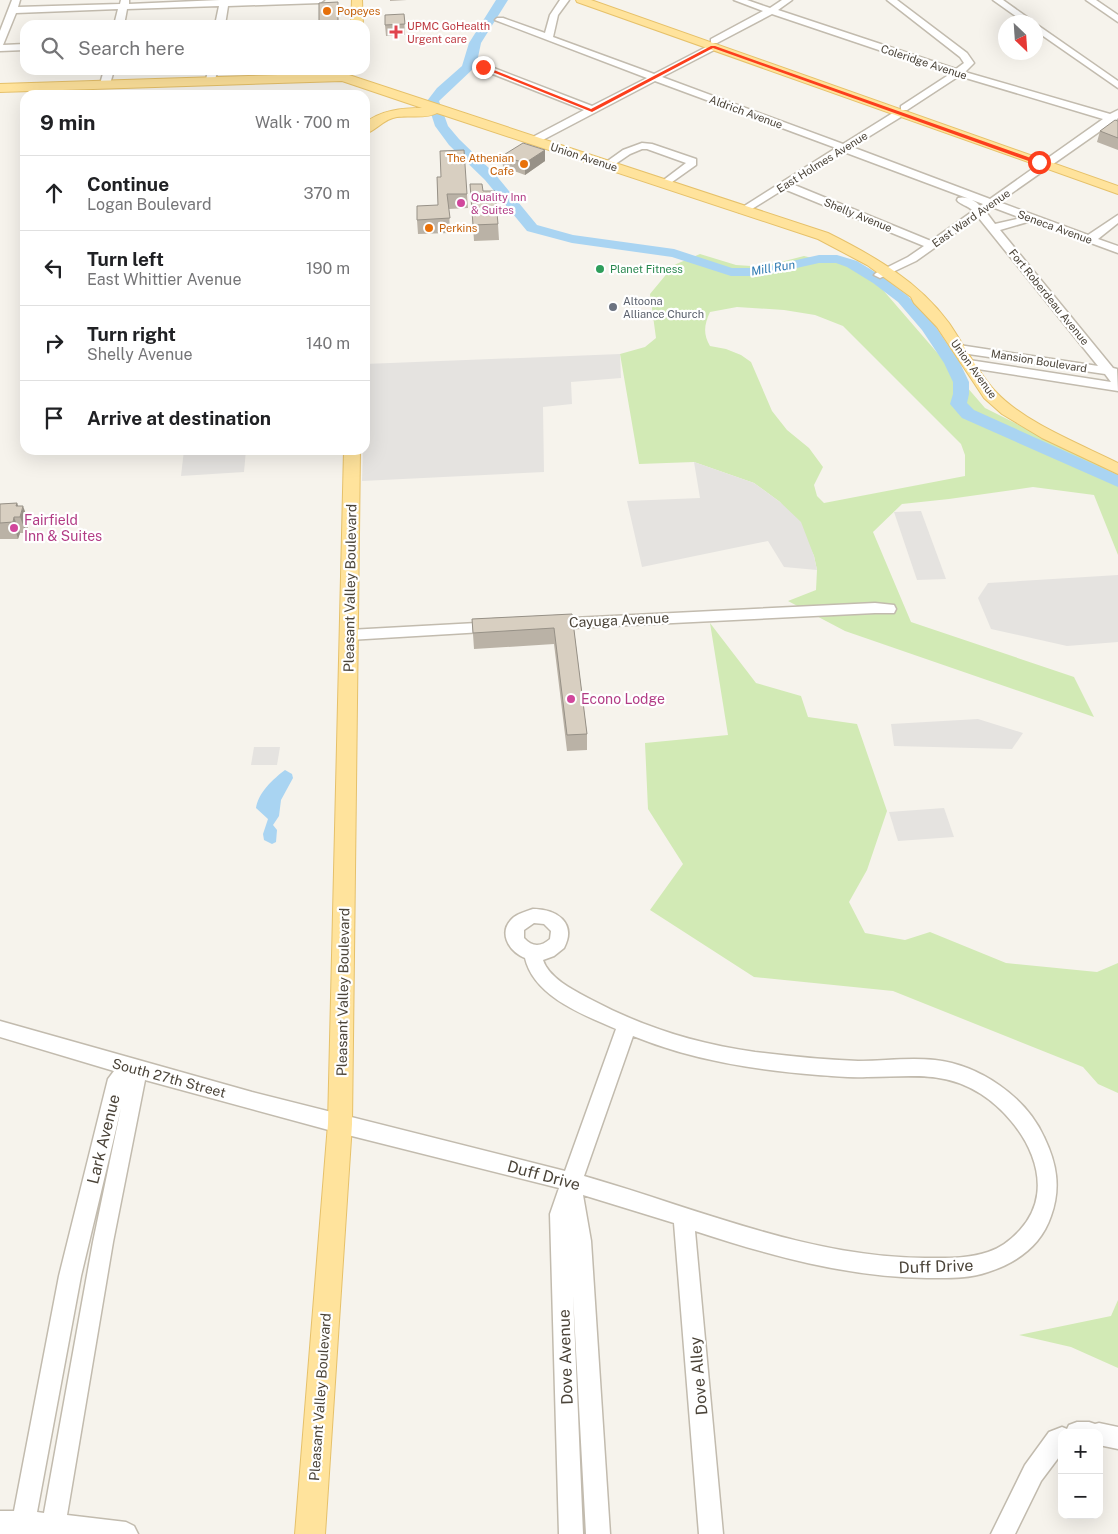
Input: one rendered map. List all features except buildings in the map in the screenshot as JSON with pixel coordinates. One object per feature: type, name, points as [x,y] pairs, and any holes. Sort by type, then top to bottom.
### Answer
[{"type":"main road","points":[[357,0],[357,20]]},
{"type":"main road","points":[[581,0],[902,110],[1050,163],[1118,190]]},
{"type":"main road","points":[[598,0],[713,44]]},
{"type":"main road","points":[[358,75],[358,89]]},
{"type":"main road","points":[[52,90],[211,79],[324,76],[343,77],[358,89]]},
{"type":"main road","points":[[211,79],[358,89]]},
{"type":"main road","points":[[0,88],[105,87]]},
{"type":"main road","points":[[0,93],[20,92]]},
{"type":"main road","points":[[370,92],[428,109]]},
{"type":"main road","points":[[370,125],[374,121],[388,115],[428,109]]},
{"type":"main road","name":"Union Avenue","points":[[428,109],[446,112],[744,210],[810,234],[904,284],[917,295],[919,300],[942,324],[990,394],[1008,411],[1048,435],[1118,469]]},
{"type":"main road","points":[[1050,163],[1118,183]]},
{"type":"main road","name":"Pleasant Valley Boulevard","points":[[310,1534],[340,1124],[352,455]]},
{"type":"street","points":[[0,43],[16,0]]},
{"type":"street","points":[[13,10],[124,3],[320,0]]},
{"type":"street","points":[[548,38],[554,15],[565,0]]},
{"type":"street","name":"Coleridge Avenue","points":[[738,0],[958,73],[1115,116]]},
{"type":"street","points":[[533,141],[650,80],[788,0]]},
{"type":"street","points":[[891,0],[964,55],[969,63],[958,73]]},
{"type":"street","points":[[997,0],[1019,15]]},
{"type":"street","points":[[1090,0],[1118,19]]},
{"type":"street","points":[[221,20],[224,2]]},
{"type":"street","points":[[121,20],[124,3]]},
{"type":"street","name":"Aldrich Avenue","points":[[500,20],[650,80],[840,150],[992,203]]},
{"type":"street","points":[[1043,32],[1118,85]]},
{"type":"street","points":[[0,48],[20,47]]},
{"type":"street","points":[[483,67],[592,110]]},
{"type":"street","name":"East Holmes Avenue","points":[[744,210],[958,73]]},
{"type":"street","points":[[105,87],[108,75]]},
{"type":"street","name":"East Ward Avenue","points":[[884,274],[912,259],[1115,116]]},
{"type":"street","points":[[607,165],[641,145],[692,161],[691,165],[665,184]]},
{"type":"street","name":"Aldrich Avenue","points":[[840,150],[973,204],[980,212]]},
{"type":"street","name":"Shelly Avenue","points":[[784,185],[932,245]]},
{"type":"street","name":"Seneca Avenue","points":[[992,203],[1118,250]]},
{"type":"street","name":"Fort Roberdeau Avenue","points":[[980,212],[1113,372],[1118,383]]},
{"type":"street","points":[[993,228],[1032,218]]},
{"type":"street","points":[[1090,240],[1118,218]]},
{"type":"street","name":"Mansion Boulevard","points":[[959,348],[1113,372]]},
{"type":"street","name":"Mansion Boulevard","points":[[969,364],[1118,387]]},
{"type":"street","name":"Cayuga Avenue","points":[[540,625],[734,614],[889,609]]},
{"type":"street","points":[[349,635],[511,626]]},
{"type":"street","name":"Duff Drive","points":[[340,1124],[570,1181],[684,1218],[792,1249],[857,1264],[916,1270],[968,1267],[989,1262],[1008,1254],[1023,1242],[1035,1227],[1043,1210],[1047,1192],[1047,1172],[1042,1153],[1034,1134],[1022,1117],[990,1089],[971,1079],[935,1068],[860,1069],[766,1062],[698,1050],[627,1025],[577,1002],[538,971],[533,954]]},
{"type":"street","name":"Dove Avenue","points":[[571,1534],[560,1214],[570,1181],[627,1025]]},
{"type":"street","name":"South 27th Street","points":[[0,1029],[133,1069],[340,1124]]},
{"type":"street","name":"Lark Avenue","points":[[22,1528],[72,1267],[118,1079],[133,1069],[136,1081],[103,1242],[53,1530]]},
{"type":"street","name":"Dove Avenue","points":[[570,1181],[582,1241],[598,1534]]},
{"type":"street","name":"Dove Alley","points":[[684,1218],[711,1534]]},
{"type":"street","points":[[1103,1435],[1118,1438]]},
{"type":"street","points":[[1003,1534],[1033,1473],[1058,1440]]},
{"type":"street","points":[[0,1524],[22,1528],[126,1534]]},
{"type":"green space","points":[[700,254],[736,265],[751,266],[765,266],[804,256],[824,261],[843,262],[870,275],[985,408],[1118,475],[1118,555],[1094,495],[1033,487],[902,504],[873,532],[911,622],[1074,677],[1094,717],[845,631],[788,601],[816,590],[817,570],[814,556],[807,541],[780,502],[754,483],[694,462],[639,464],[620,354],[645,347],[656,338],[650,294],[674,265]],"holes":[[[737,307],[784,310],[815,315],[843,326],[961,444],[965,455],[965,476],[824,503],[817,496],[814,485],[823,467],[809,448],[787,430],[772,411],[751,362],[741,355],[726,349],[710,346],[705,333],[706,321],[710,312]]]},
{"type":"green space","points":[[710,623],[756,683],[801,696],[808,717],[857,724],[887,811],[867,870],[849,902],[865,933],[905,940],[930,932],[1006,963],[1097,972],[1118,963],[1118,1093],[1098,1084],[1083,1067],[893,991],[754,977],[650,910],[683,864],[648,809],[645,743],[728,735]]},
{"type":"green space","points":[[1118,1300],[1118,1368],[1071,1347],[1019,1335],[1111,1316]]},
{"type":"shaded area","points":[[620,354],[621,378],[571,382],[572,404],[543,407],[544,472],[362,481],[363,455],[370,455],[370,364]]},
{"type":"shaded area","points":[[183,455],[246,455],[244,472],[181,476]]},
{"type":"shaded area","points":[[694,462],[754,483],[780,502],[801,522],[814,556],[817,570],[784,567],[768,541],[642,567],[627,501],[700,498]]},
{"type":"shaded area","points":[[921,511],[946,579],[917,580],[894,512]]},
{"type":"shaded area","points":[[1118,575],[1118,642],[1067,646],[991,629],[978,598],[988,583]]},
{"type":"shaded area","points":[[978,719],[1023,733],[1012,749],[894,746],[891,724]]},
{"type":"shaded area","points":[[254,747],[280,747],[277,765],[251,765]]},
{"type":"shaded area","points":[[944,808],[954,837],[898,841],[889,812]]},
{"type":"water","points":[[285,770],[292,774],[293,778],[281,800],[279,816],[273,825],[277,830],[276,842],[272,844],[264,840],[263,834],[268,819],[256,808],[257,802],[271,782]]},
{"type":"waterway","name":"Mill Run","points":[[502,0],[475,43],[471,62],[467,68],[458,78],[441,90],[433,101],[442,126],[454,142],[490,177],[532,228],[572,239],[674,253],[731,272],[761,272],[819,259],[837,259],[852,264],[878,280],[903,299],[928,327],[952,363],[961,382],[961,394],[958,404],[968,414],[1118,482]]},
{"type":"place","name":"Popeyes","points":[[327,11]]},
{"type":"place","name":"UPMC GoHealth Urgent care","points":[[396,32]]},
{"type":"place","name":"The Athenian Cafe","points":[[524,164]]},
{"type":"place","name":"Quality Inn & Suites","points":[[461,203]]},
{"type":"place","name":"Perkins","points":[[429,228]]},
{"type":"place","name":"Planet Fitness","points":[[600,269]]},
{"type":"place","name":"Altoona Alliance Church","points":[[613,307]]},
{"type":"place","name":"Fairfield Inn & Suites","points":[[14,528]]},
{"type":"place","name":"Econo Lodge","points":[[571,699]]},
{"type":"route","points":[[483,67],[592,110],[713,47],[1039,162]]}]
